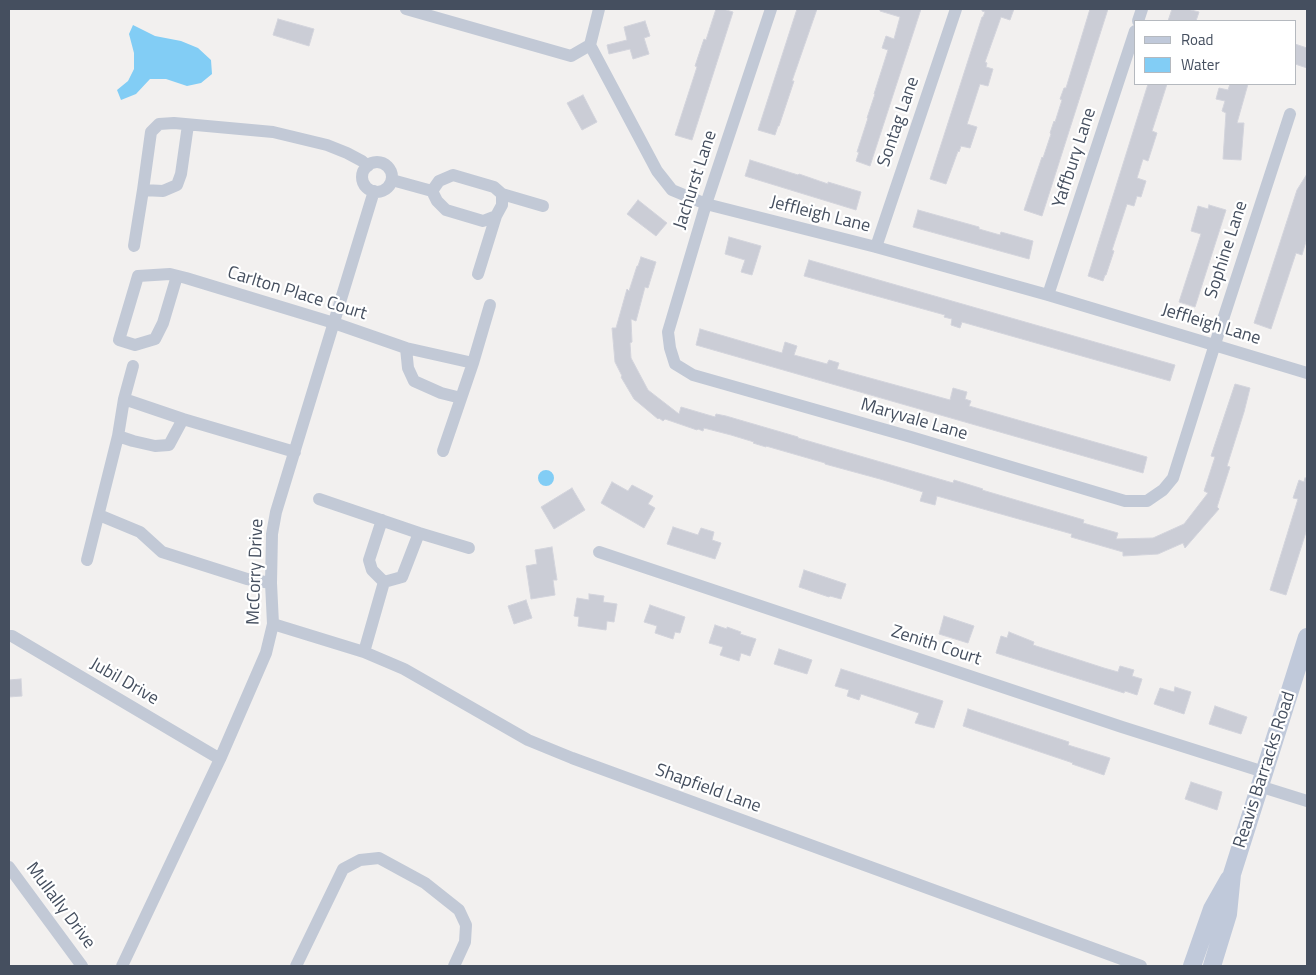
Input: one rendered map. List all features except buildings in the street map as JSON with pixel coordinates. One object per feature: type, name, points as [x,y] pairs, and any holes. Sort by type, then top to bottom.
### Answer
[{"type":"main road","name":"Reavis Barracks Road","points":[[1212,966],[1228,914],[1232,874],[1307,637]]},
{"type":"main road","name":"Reavis Barracks Road","points":[[1192,966],[1212,909],[1232,874]]},
{"type":"street","points":[[406,9],[571,56],[590,45],[599,9]]},
{"type":"street","name":"Jachurst Lane","points":[[675,364],[668,332],[706,204],[771,9]]},
{"type":"street","name":"Sontag Lane","points":[[876,247],[956,9]]},
{"type":"street","name":"Yaffbury Lane","points":[[1048,295],[1134,35]]},
{"type":"street","name":"Jeffleigh Lane","points":[[590,45],[657,171],[672,190],[706,204],[876,247],[1048,295],[1307,372]]},
{"type":"street","name":"Sophine Lane","points":[[1147,501],[1163,490],[1173,478],[1214,344],[1290,114]]},
{"type":"street","points":[[134,246],[151,132],[159,124],[174,123],[272,132],[327,145],[354,157],[368,166]]},
{"type":"street","points":[[143,190],[163,191],[177,185],[181,174],[188,125]]},
{"type":"street","points":[[374,163],[384,164],[391,171],[392,180],[383,191],[374,192],[370,190],[363,178],[368,166],[374,163]]},
{"type":"street","points":[[432,191],[439,181],[453,174],[494,187],[502,194],[543,206]]},
{"type":"street","points":[[392,180],[432,191],[437,201],[446,210],[483,221],[496,216]]},
{"type":"street","name":"McCorry Drive","points":[[122,966],[220,759],[266,653],[274,624],[271,583],[272,534],[276,512],[374,192]]},
{"type":"street","points":[[478,274],[496,216],[502,205],[502,194]]},
{"type":"street","name":"Carlton Place Court","points":[[177,276],[163,323],[154,339],[135,345],[119,340],[138,276],[170,274],[177,276],[334,322],[406,348],[473,363]]},
{"type":"street","points":[[444,451],[490,305]]},
{"type":"street","points":[[406,348],[408,368],[414,381],[441,393],[460,398]]},
{"type":"street","name":"Maryvale Lane","points":[[675,364],[693,375],[911,437],[1125,501],[1147,501]]},
{"type":"street","points":[[87,560],[118,436],[124,399],[133,366]]},
{"type":"street","points":[[124,399],[183,419],[295,452]]},
{"type":"street","points":[[118,436],[155,446],[169,445],[183,419]]},
{"type":"street","points":[[319,498],[419,533],[469,548]]},
{"type":"street","points":[[99,515],[140,532],[162,552],[247,579],[271,583]]},
{"type":"street","points":[[382,520],[369,560],[372,570],[384,582]]},
{"type":"street","points":[[384,582],[402,577],[419,533]]},
{"type":"street","name":"Zenith Court","points":[[599,552],[1122,727],[1262,779],[1307,800]]},
{"type":"street","points":[[364,652],[384,582]]},
{"type":"street","name":"Shapfield Lane","points":[[274,624],[364,652],[404,669],[528,740],[572,758],[1141,966]]},
{"type":"street","name":"Jubil Drive","points":[[9,636],[12,636],[220,759]]},
{"type":"street","points":[[296,966],[343,869],[360,860],[379,858],[425,883],[459,910],[466,925],[465,942],[454,966]]},
{"type":"street","name":"Mullally Drive","points":[[9,867],[82,966]]},
{"type":"water","points":[[133,25],[155,36],[181,41],[198,48],[211,60],[212,74],[201,83],[187,86],[166,79],[150,79],[136,94],[121,100],[117,90],[128,81],[134,69],[134,53],[129,34]]},
{"type":"water","points":[[546,470],[552,472],[554,478],[552,484],[546,486],[540,484],[538,478],[540,472]]}]
